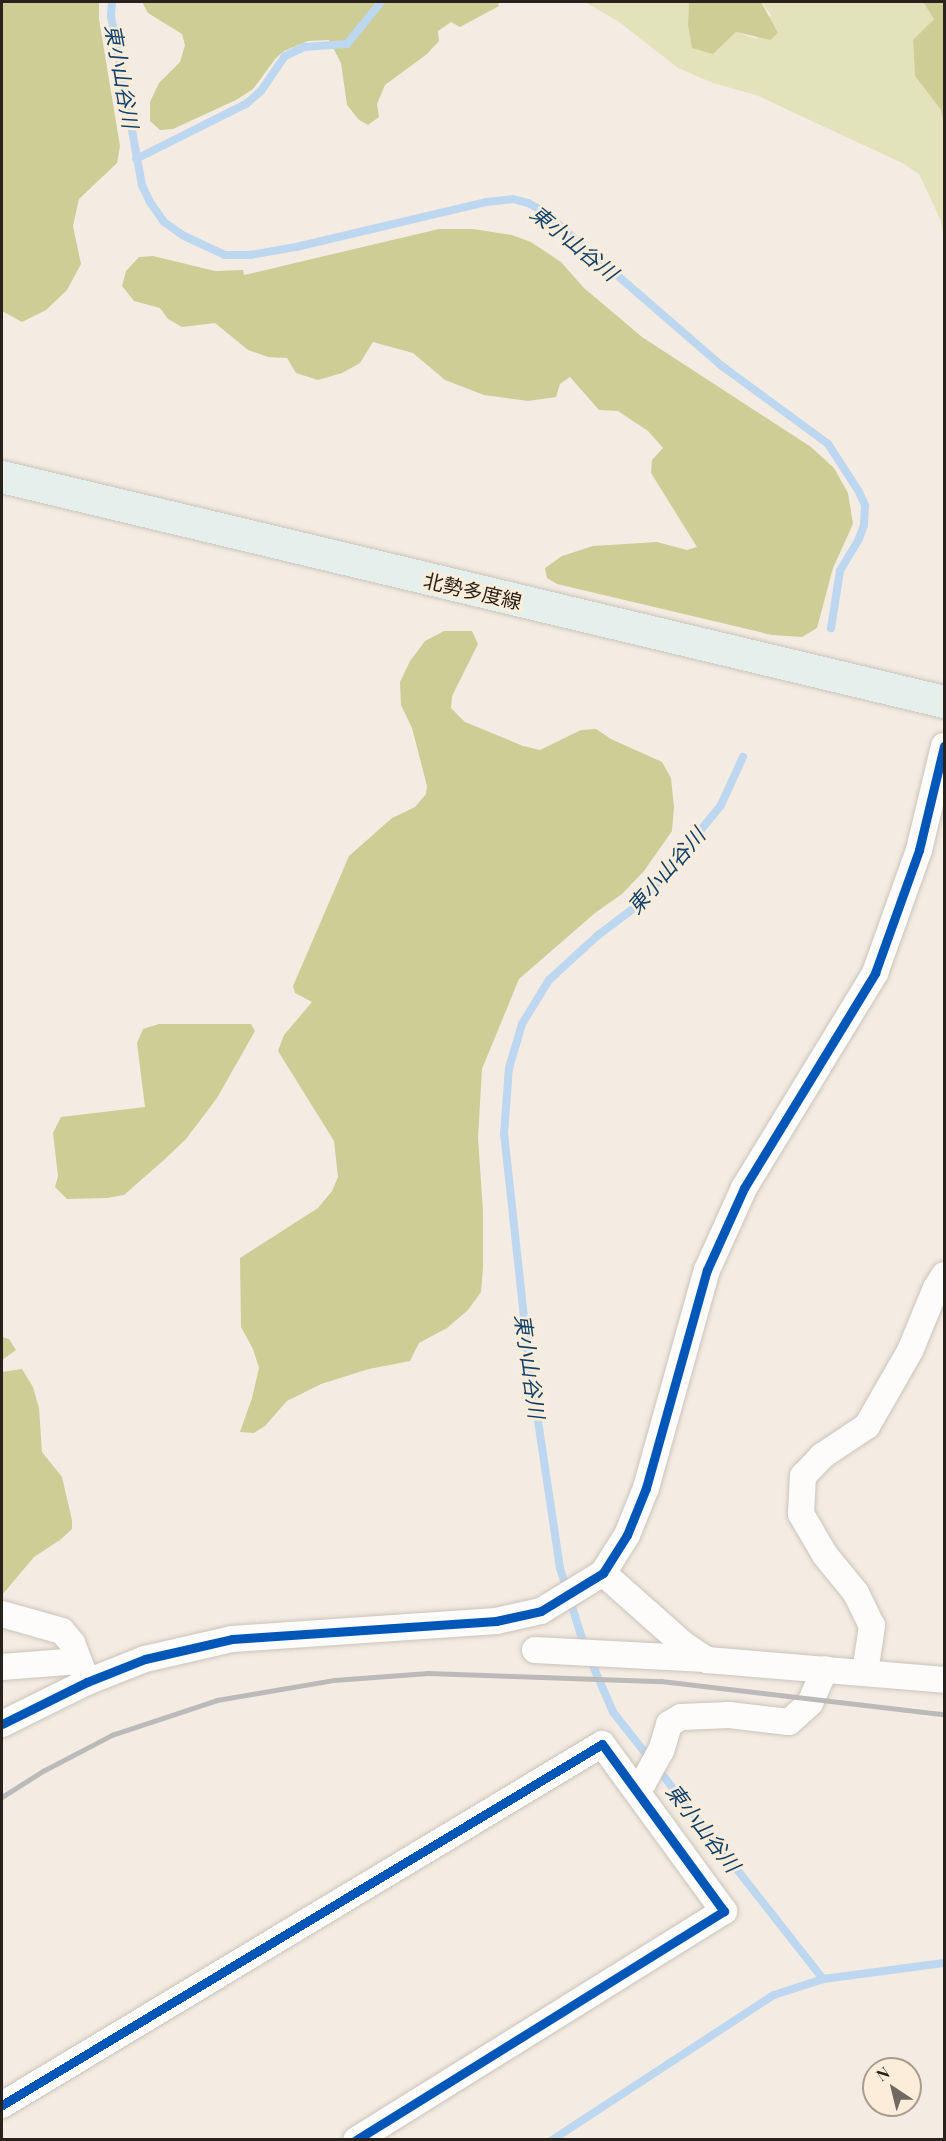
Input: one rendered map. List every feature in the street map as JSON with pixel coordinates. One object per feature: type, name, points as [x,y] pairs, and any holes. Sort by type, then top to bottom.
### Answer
[{"type":"main road","name":"北勢多度線","points":[[2,477],[945,702]]},
{"type":"street","points":[[2,1667],[83,1671],[232,1639],[496,1621],[541,1611],[593,1579],[627,1535],[646,1488],[707,1270],[734,1209],[744,1188],[875,973],[919,850],[945,746]]},
{"type":"street","points":[[865,1672],[872,1626],[856,1593],[825,1555],[801,1514],[803,1476],[822,1456],[867,1426],[910,1351],[936,1288],[945,1275]]},
{"type":"street","points":[[593,1579],[707,1660]]},
{"type":"street","points":[[2,1614],[62,1631],[72,1643],[83,1671]]},
{"type":"street","points":[[535,1650],[707,1660],[945,1680]]},
{"type":"street","points":[[638,1785],[661,1751],[669,1725],[681,1716],[729,1715],[789,1722],[810,1703],[825,1669]]},
{"type":"street","points":[[2,1724],[83,1671]]},
{"type":"street","points":[[2,2105],[602,1744],[638,1785],[724,1911],[356,2139]]},
{"type":"green space","points":[[2,2],[99,2],[99,19],[120,146],[117,163],[79,199],[73,226],[81,264],[67,290],[46,310],[22,322],[2,311]]},
{"type":"green space","points":[[142,2],[498,2],[499,6],[460,27],[451,22],[438,31],[439,41],[427,54],[385,85],[377,104],[379,117],[368,125],[359,120],[347,105],[341,63],[329,40],[308,41],[284,51],[253,89],[236,100],[173,129],[160,130],[150,121],[150,102],[159,83],[180,62],[185,45],[182,34],[148,13]]},
{"type":"green space","points":[[585,2],[689,2],[688,25],[713,54],[736,32],[756,39],[771,15],[761,2],[923,2],[934,19],[913,40],[915,76],[941,110],[944,129],[944,240],[941,221],[919,174],[904,164],[756,95],[713,83],[678,68],[619,22]]},
{"type":"green space","points":[[689,2],[761,2],[778,33],[770,40],[736,32],[713,54],[692,48],[688,25]]},
{"type":"green space","points":[[923,2],[944,2],[944,129],[941,110],[915,76],[913,40],[934,19]]},
{"type":"green space","points":[[439,229],[473,229],[512,235],[531,242],[561,262],[584,288],[642,337],[811,447],[834,468],[848,493],[853,524],[833,568],[817,628],[802,637],[772,635],[557,584],[547,578],[545,568],[562,556],[593,546],[657,542],[687,550],[697,547],[651,473],[652,460],[663,448],[648,431],[618,411],[599,410],[570,377],[560,384],[556,397],[528,401],[484,395],[445,380],[413,353],[373,342],[360,363],[342,373],[318,380],[296,373],[287,358],[268,357],[248,350],[215,323],[182,327],[168,319],[160,308],[134,301],[122,286],[126,271],[139,257],[153,256],[215,271],[243,270],[244,275]]},
{"type":"green space","points":[[444,631],[472,631],[478,644],[452,696],[451,708],[465,722],[523,746],[540,750],[581,730],[596,729],[611,739],[662,762],[671,778],[674,807],[672,831],[644,871],[622,894],[595,913],[519,979],[482,1069],[478,1138],[483,1211],[481,1292],[468,1310],[447,1328],[419,1343],[410,1361],[369,1369],[321,1384],[287,1401],[265,1426],[254,1433],[240,1432],[252,1398],[259,1368],[253,1349],[241,1327],[240,1258],[318,1208],[332,1191],[338,1177],[334,1141],[278,1051],[284,1035],[312,1002],[295,993],[293,986],[349,856],[392,818],[415,807],[426,794],[427,786],[412,728],[401,705],[400,682],[410,661],[425,641]]},
{"type":"green space","points":[[159,1024],[251,1024],[255,1031],[217,1098],[186,1139],[165,1159],[124,1195],[107,1198],[67,1199],[55,1187],[58,1176],[53,1133],[61,1117],[145,1107],[137,1043],[143,1029]]},
{"type":"green space","points":[[2,1337],[9,1339],[16,1350],[2,1360]]},
{"type":"green space","points":[[22,1369],[33,1387],[39,1408],[42,1452],[62,1477],[72,1529],[34,1557],[2,1595],[2,1372]]},
{"type":"waterway","name":"東小山谷川","points":[[112,2],[111,16],[142,185],[150,202],[164,222],[184,236],[225,255],[250,255],[296,247],[486,202],[513,199],[528,203],[543,211],[722,366],[828,444],[865,505],[864,525],[859,539],[840,571],[831,628]]},
{"type":"waterway","points":[[136,159],[246,104],[261,91],[285,56],[304,47],[347,44],[381,2]]},
{"type":"waterway","name":"東小山谷川","points":[[585,1648],[560,1568],[528,1354],[504,1134],[509,1068],[522,1024],[549,980],[597,936],[642,902],[721,805],[743,757]]},
{"type":"waterway","name":"東小山谷川","points":[[590,1659],[613,1712],[823,1979]]},
{"type":"waterway","points":[[552,2140],[774,1995],[823,1979],[944,1963]]},
{"type":"railway","points":[[2,1797],[43,1771],[112,1735],[217,1700],[334,1680],[428,1673],[661,1681],[944,1714]]},
{"type":"cycle path","points":[[2,1724],[87,1682],[145,1659],[232,1639],[496,1621],[541,1611],[603,1573],[627,1535],[646,1488],[707,1270],[744,1188],[875,973],[919,850],[944,746]]},
{"type":"cycle path","points":[[2,2105],[602,1744],[724,1911],[356,2140]]}]
